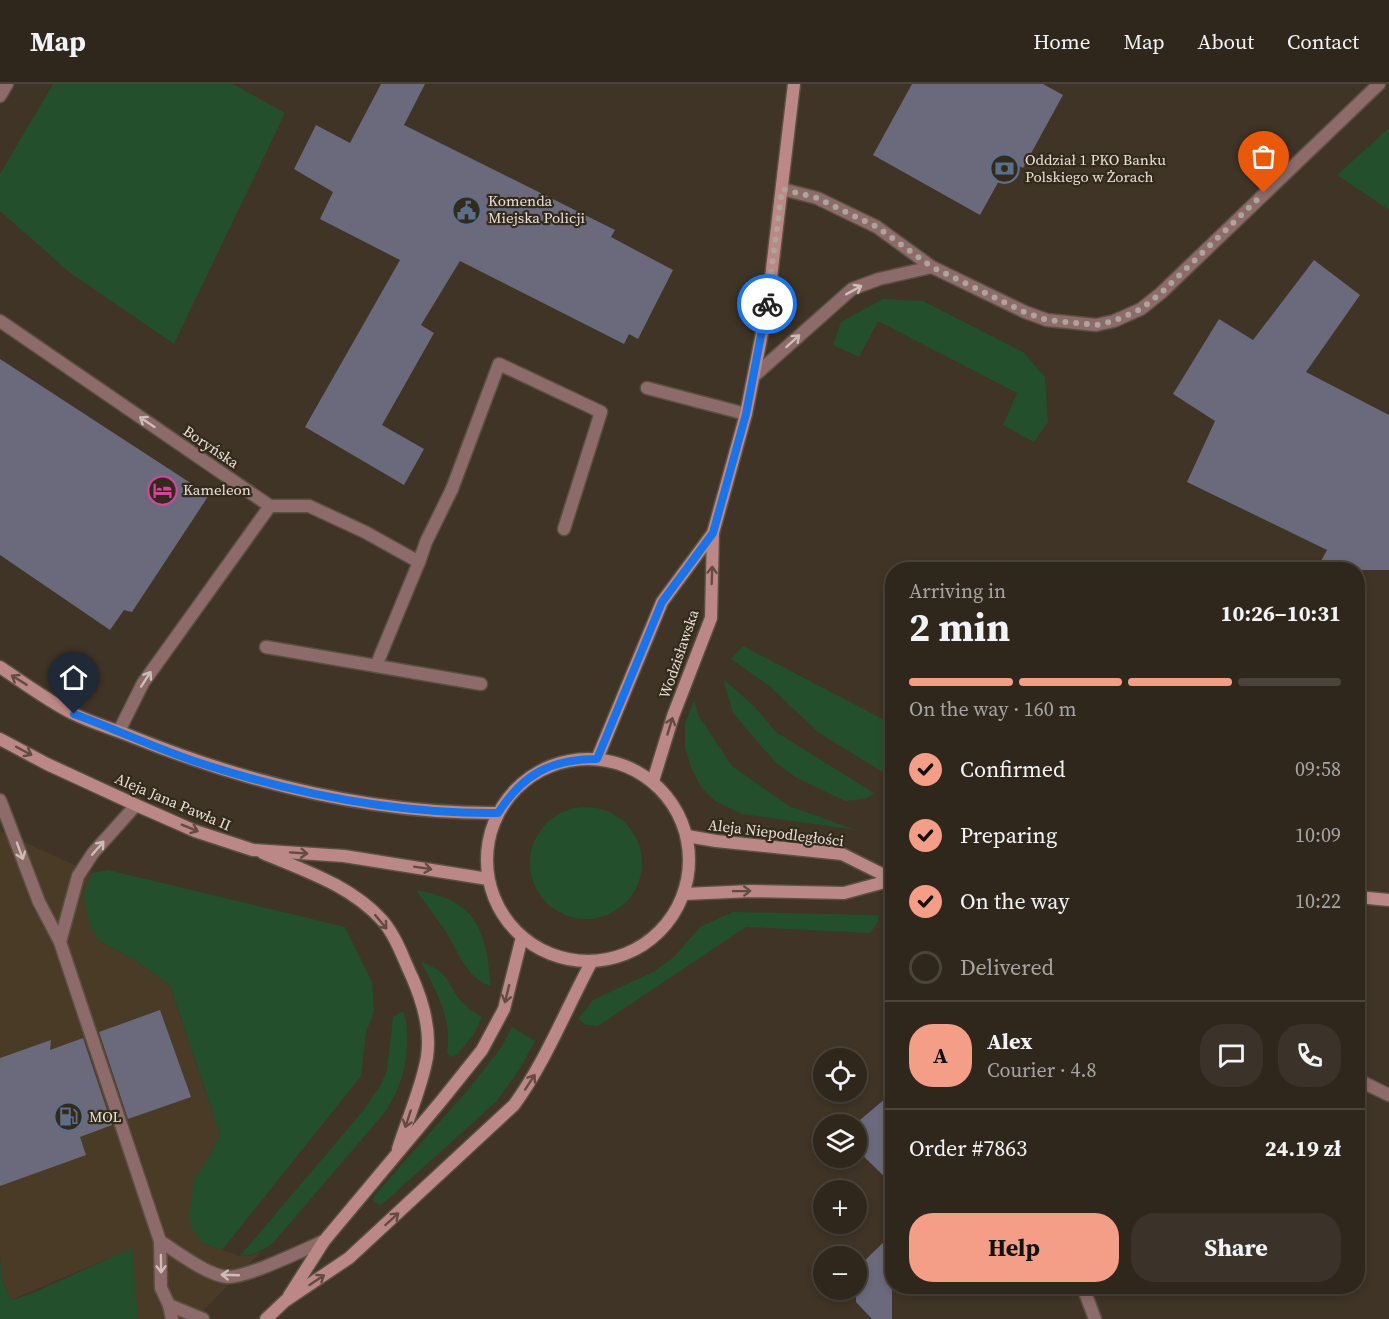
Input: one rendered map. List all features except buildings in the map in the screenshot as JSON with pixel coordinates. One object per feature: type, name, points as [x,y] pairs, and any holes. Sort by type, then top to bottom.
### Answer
[{"type":"street","points":[[0,96],[7,84]]},
{"type":"street","name":"Wodzisławska","points":[[653,782],[673,716],[711,618],[713,533],[746,414],[768,303],[794,84]]},
{"type":"street","points":[[782,189],[817,198],[877,227],[932,267],[1024,312],[1047,320],[1096,325],[1114,321],[1141,309],[1161,293],[1379,84]]},
{"type":"street","points":[[754,376],[852,289],[879,279],[932,267]]},
{"type":"street","name":"Boryńska","points":[[0,321],[270,506]]},
{"type":"street","points":[[376,666],[426,542],[452,489],[499,364],[601,412],[564,529]]},
{"type":"street","points":[[647,388],[685,400],[746,414]]},
{"type":"street","points":[[119,731],[143,683],[270,506],[309,506],[419,562]]},
{"type":"street","name":"Wodzisławska","points":[[597,759],[662,602],[713,533]]},
{"type":"street","points":[[266,647],[481,684]]},
{"type":"street","points":[[0,668],[74,714],[195,761],[259,780],[318,795],[374,804],[459,813],[498,813]]},
{"type":"street","name":"Aleja Jana Pawła II","points":[[0,739],[47,764],[195,831],[253,850],[344,856],[488,879]]},
{"type":"street","points":[[597,759],[627,765],[653,782],[674,806],[687,836],[690,865],[684,894],[675,912],[663,928],[631,952],[612,959],[592,962],[555,956],[522,937],[500,910],[488,879],[486,856],[490,834],[498,813],[509,796],[522,782],[540,771],[567,761],[597,759]]},
{"type":"street","points":[[0,800],[39,902],[60,942],[160,1241],[161,1288],[169,1305],[172,1319]]},
{"type":"street","points":[[60,942],[78,876],[93,853],[136,805]]},
{"type":"street","name":"Aleja Niepodległości","points":[[687,836],[842,854],[885,876]]},
{"type":"street","points":[[253,850],[337,884],[350,892],[382,921],[402,955],[423,1006],[428,1033],[427,1057],[396,1156]]},
{"type":"street","name":"Aleja Niepodległości","points":[[684,894],[752,891],[844,893],[885,882]]},
{"type":"street","points":[[1365,898],[1389,900]]},
{"type":"street","points":[[285,1301],[324,1241],[462,1076],[488,1040],[504,1009],[522,937]]},
{"type":"street","points":[[266,1319],[285,1301],[349,1258],[514,1105],[541,1065],[592,962]]},
{"type":"street","points":[[1365,1083],[1389,1095]]},
{"type":"street","points":[[160,1241],[206,1269],[227,1277],[241,1276],[324,1241]]},
{"type":"street","points":[[1086,1294],[1095,1319]]},
{"type":"street","points":[[169,1305],[203,1319]]},
{"type":"shaded area","points":[[0,831],[92,873],[83,897],[99,941],[133,959],[170,985],[220,1134],[209,1157],[203,1243],[240,1256],[261,1252],[195,1319],[138,1319],[131,1249],[11,1300],[2,1280],[0,1253]]},
{"type":"green space","points":[[53,84],[233,84],[285,113],[174,344],[69,272],[0,211],[0,174]]},
{"type":"green space","points":[[1389,128],[1389,210],[1337,175]]},
{"type":"green space","points":[[883,299],[923,301],[1023,352],[1045,377],[1048,422],[1034,442],[1003,425],[1017,393],[878,321],[859,357],[833,345],[841,322]]},
{"type":"green space","points":[[743,646],[885,720],[885,774],[819,733],[768,685],[731,659]]},
{"type":"green space","points":[[723,679],[753,705],[776,732],[874,793],[865,799],[845,801],[795,777],[775,762],[733,713]]},
{"type":"green space","points":[[694,699],[698,715],[732,766],[789,806],[856,830],[742,814],[715,801],[701,787],[685,748],[685,724]]},
{"type":"green space","points":[[586,807],[607,811],[626,823],[638,842],[642,863],[638,884],[626,903],[607,915],[586,919],[565,915],[546,903],[534,884],[530,863],[534,842],[546,823],[565,811]]},
{"type":"green space","points":[[108,870],[345,927],[372,982],[374,1011],[366,1033],[361,1076],[222,1250],[203,1243],[190,1226],[189,1214],[194,1180],[220,1134],[170,985],[133,959],[99,941],[91,928],[83,896],[92,873]]},
{"type":"green space","points":[[416,890],[453,901],[474,921],[486,949],[491,986],[475,977],[463,963],[444,929]]},
{"type":"green space","points":[[733,912],[879,915],[878,922],[870,933],[746,927],[598,1026],[586,1025],[578,1019],[593,1000],[653,972],[674,957],[700,927]]},
{"type":"green space","points":[[421,962],[439,971],[459,999],[482,1017],[474,1034],[457,1055],[450,1057],[447,1052],[447,1028],[442,1005]]},
{"type":"green space","points":[[403,1011],[407,1031],[404,1068],[396,1093],[386,1111],[272,1244],[257,1253],[240,1256],[362,1112],[380,1086],[387,1070],[393,1017]]},
{"type":"green space","points":[[512,1027],[535,1041],[519,1070],[496,1102],[381,1205],[374,1202],[374,1196],[467,1091],[502,1046]]},
{"type":"green space","points":[[132,1248],[138,1319],[0,1319],[0,1253],[2,1280],[11,1300],[33,1293]]},
{"type":"way so far","points":[[767,304],[782,189],[817,198],[877,227],[932,267],[1024,312],[1047,320],[1096,325],[1114,321],[1141,309],[1161,293],[1264,193]]},
{"type":"place","name":"Oddział 1 PKO Banku Polskiego w Żorach","points":[[1004,169]]},
{"type":"place","name":"Komenda Miejska Policji","points":[[467,210]]},
{"type":"place","name":"Kameleon","points":[[162,490]]},
{"type":"place","name":"MOL","points":[[68,1117]]},
{"type":"route","points":[[74,714],[195,761],[259,780],[318,795],[374,804],[459,813],[498,813],[522,782],[540,771],[558,763],[577,759],[597,759],[662,602],[713,533],[746,414],[767,304]]}]
